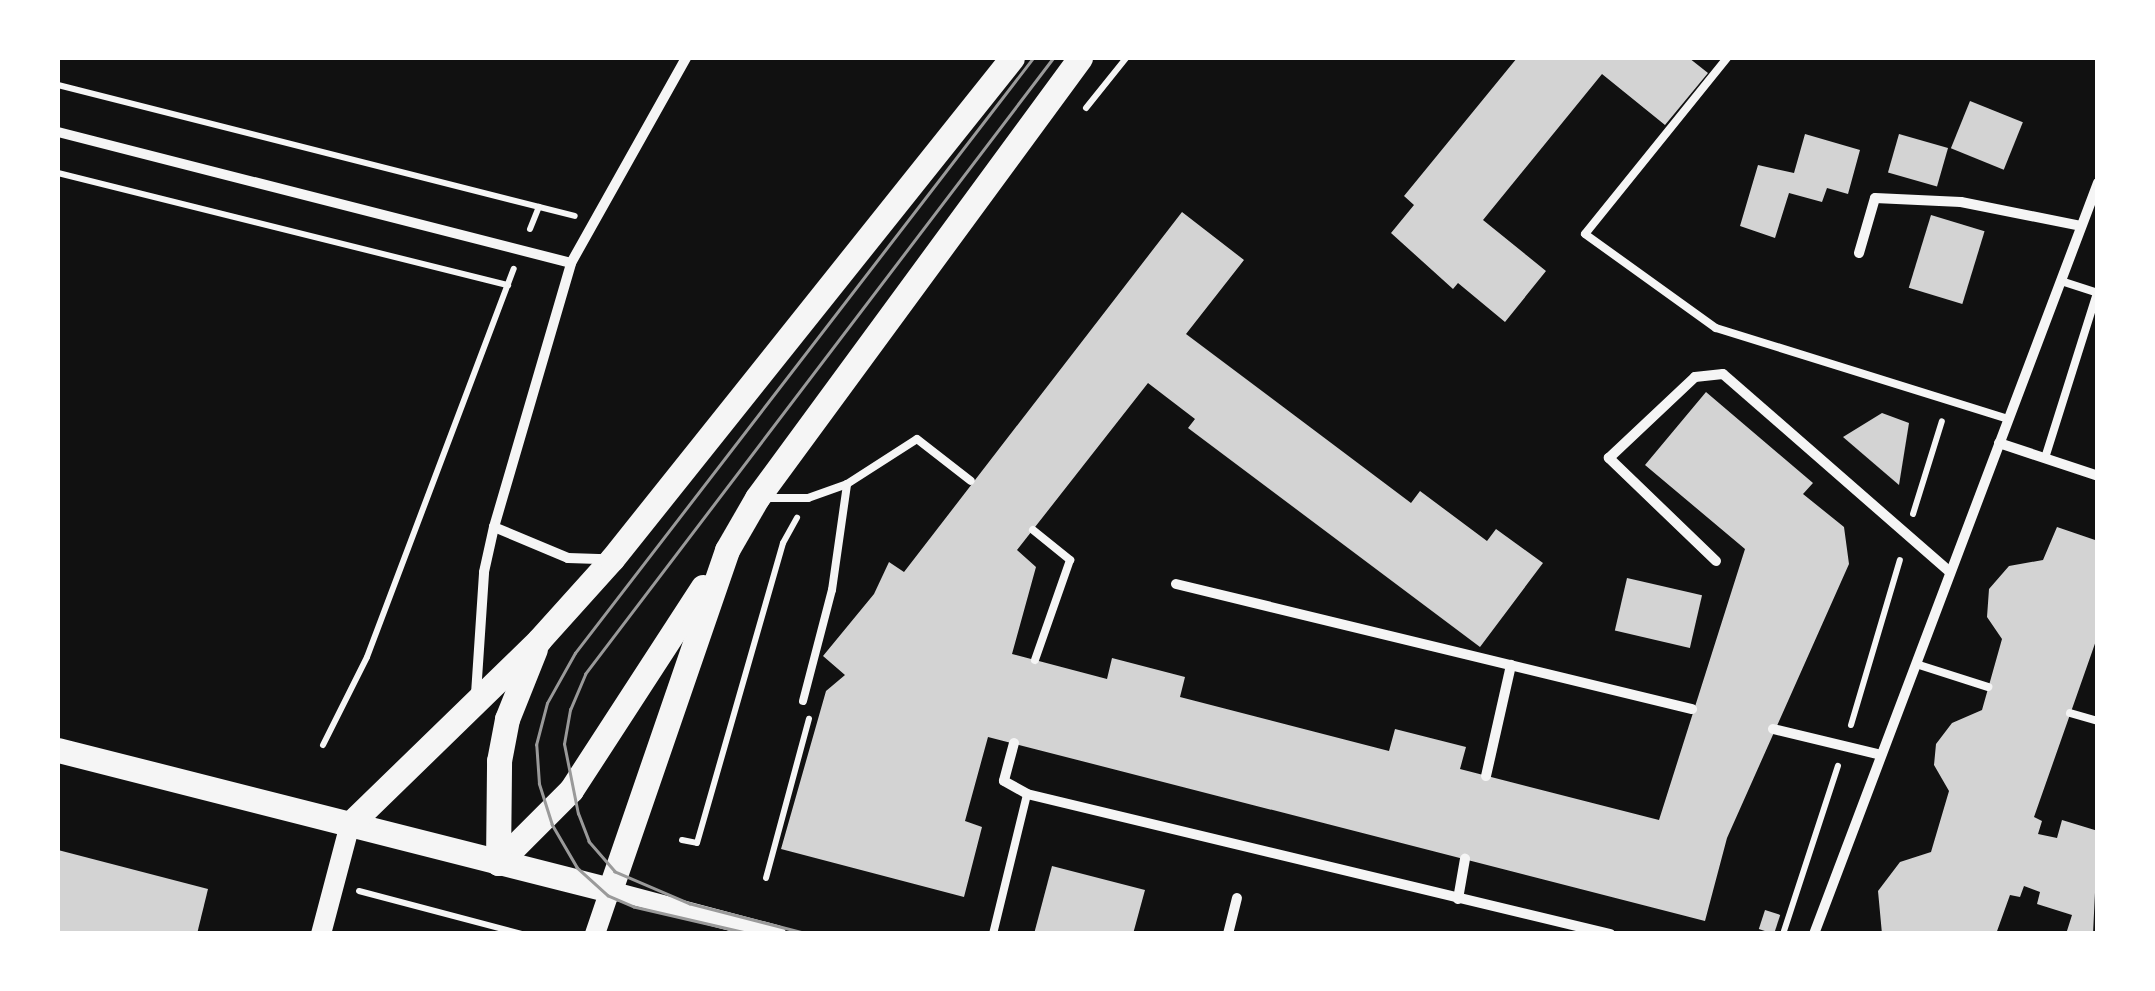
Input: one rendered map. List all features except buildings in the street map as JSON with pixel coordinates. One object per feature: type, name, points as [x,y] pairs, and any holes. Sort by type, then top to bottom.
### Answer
[{"type":"main road","points":[[321,934],[350,824],[539,640],[612,559],[1012,58]]},
{"type":"main road","points":[[498,863],[571,790],[728,550],[757,498],[1080,58]]},
{"type":"main road","points":[[594,934],[728,550]]},
{"type":"main road","points":[[498,863],[498,761],[506,720],[539,640]]},
{"type":"main road","points":[[58,750],[610,890]]},
{"type":"street","points":[[476,700],[484,572],[571,263],[686,58]]},
{"type":"street","points":[[58,132],[571,263]]},
{"type":"street","points":[[1814,934],[2098,182]]},
{"type":"street","points":[[1859,253],[1875,198],[1961,202],[2081,226]]},
{"type":"street","points":[[1716,561],[1609,458],[1695,377],[1723,374],[1950,572]]},
{"type":"street","points":[[1999,444],[2098,476]]},
{"type":"street","points":[[494,527],[568,558],[612,559]]},
{"type":"street","points":[[1176,584],[1692,709]]},
{"type":"street","points":[[1486,776],[1511,666]]},
{"type":"street","points":[[1773,729],[1881,755]]},
{"type":"street","points":[[1014,743],[1004,781],[1027,794],[1610,934]]},
{"type":"street","points":[[1458,899],[1466,860]]},
{"type":"street","points":[[610,890],[777,934]]},
{"type":"street","points":[[1228,934],[1238,898]]},
{"type":"lane","points":[[1727,58],[1585,234],[1716,328],[2008,419]]},
{"type":"lane","points":[[2045,458],[2097,293],[2060,281]]},
{"type":"lane","points":[[757,498],[808,498],[847,484],[917,439],[971,482]]},
{"type":"lane","points":[[803,701],[832,590],[847,484]]},
{"type":"lane","points":[[1032,530],[1070,560],[1035,660]]},
{"type":"lane","points":[[1916,664],[1988,686]]},
{"type":"lane","points":[[2070,713],[2098,722]]},
{"type":"lane","points":[[993,934],[1027,794]]},
{"type":"path","points":[[1078,119],[1126,58]]},
{"type":"path","points":[[58,85],[594,221]]},
{"type":"path","points":[[58,173],[508,285]]},
{"type":"path","points":[[324,745],[366,656],[539,207]]},
{"type":"path","points":[[1783,934],[1944,414],[1960,419]]},
{"type":"path","points":[[682,840],[697,843],[783,543],[808,498]]},
{"type":"path","points":[[766,878],[809,716]]},
{"type":"path","points":[[353,890],[522,934]]},
{"type":"tram line","points":[[750,934],[634,907],[608,896],[577,868],[552,825],[539,784],[536,745],[547,703],[575,653],[1033,58]]},
{"type":"tram line","points":[[807,934],[690,904],[615,872],[589,842],[578,814],[564,744],[570,710],[585,674],[1053,58]]}]
